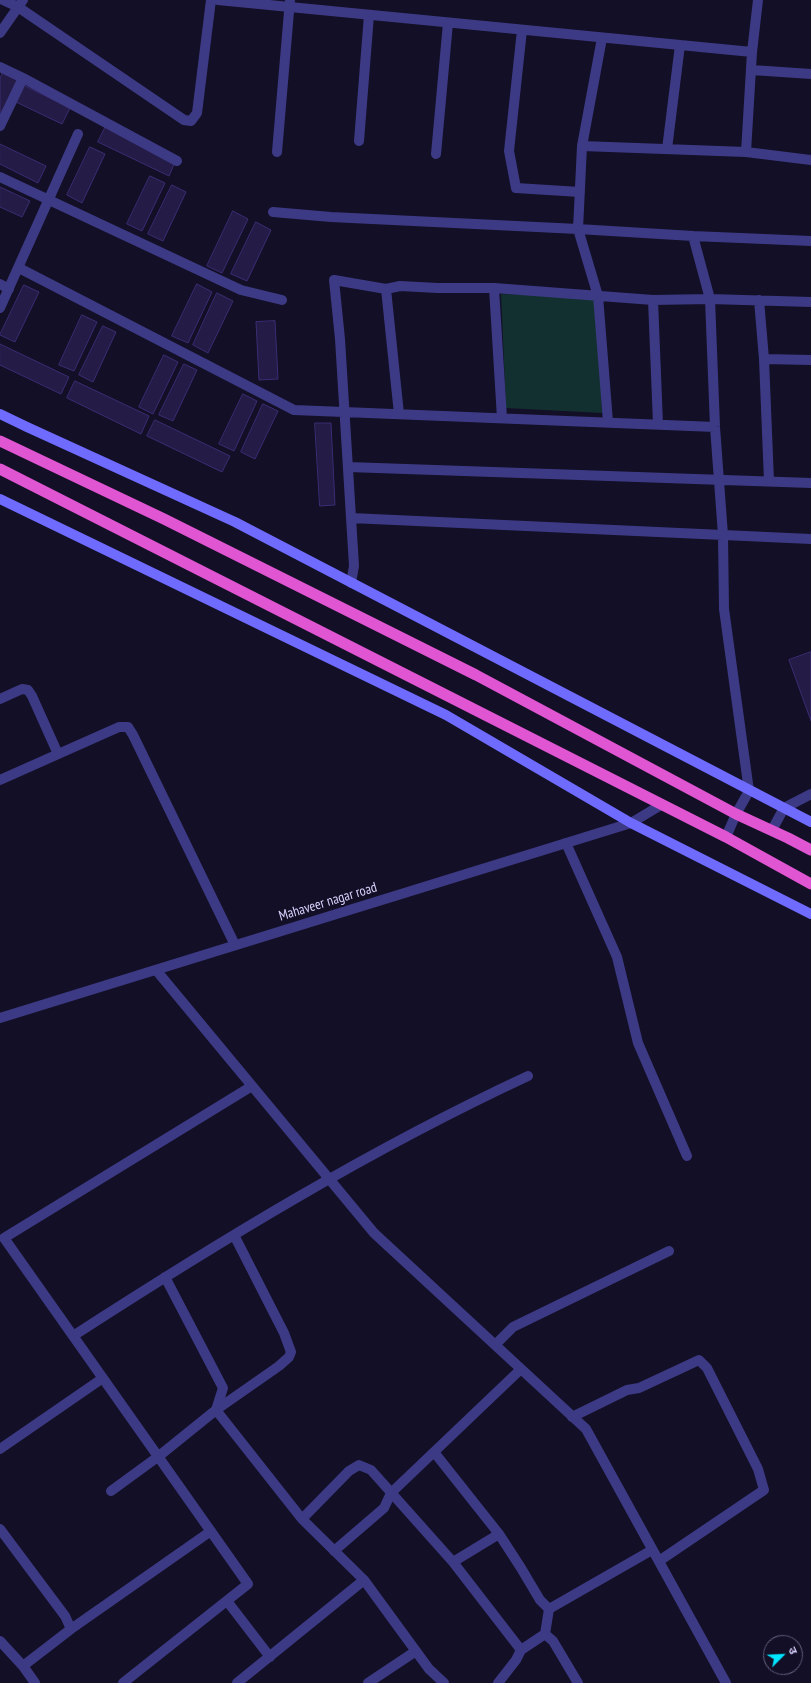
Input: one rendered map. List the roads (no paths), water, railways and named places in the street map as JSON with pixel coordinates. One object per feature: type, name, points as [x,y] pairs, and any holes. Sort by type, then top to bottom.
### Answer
[{"type":"highway","points":[[0,441],[164,519],[476,675],[736,814],[811,850]]},
{"type":"highway","points":[[0,469],[726,837],[811,884]]},
{"type":"main road","points":[[0,414],[27,428],[235,522],[811,822]]},
{"type":"main road","points":[[0,499],[446,715],[631,823],[811,914]]},
{"type":"street","points":[[3,0],[21,4],[184,120],[191,121],[197,113],[211,0]]},
{"type":"street","points":[[218,0],[290,4],[369,15],[752,52]]},
{"type":"street","points":[[746,152],[752,52],[758,0]]},
{"type":"street","points":[[0,33],[21,4]]},
{"type":"street","points":[[277,152],[290,4]]},
{"type":"street","points":[[359,141],[369,15]]},
{"type":"street","points":[[436,154],[448,23]]},
{"type":"street","points":[[522,30],[509,151],[516,188],[580,192]]},
{"type":"street","points":[[602,38],[582,146],[578,229],[598,296],[608,422]]},
{"type":"street","points":[[667,149],[680,45]]},
{"type":"street","points":[[0,68],[23,78],[177,161]]},
{"type":"street","points":[[752,70],[811,74]]},
{"type":"street","points":[[0,126],[23,78]]},
{"type":"street","points":[[0,308],[5,286],[19,268],[78,134]]},
{"type":"street","points":[[582,146],[746,152],[811,160]]},
{"type":"street","points":[[0,177],[241,290],[282,300]]},
{"type":"street","points":[[273,212],[331,218],[811,241]]},
{"type":"street","points":[[693,236],[710,299],[715,427],[723,535],[724,609],[749,791],[736,814],[726,837]]},
{"type":"street","points":[[19,268],[294,410],[715,427]]},
{"type":"street","points":[[351,582],[354,566],[340,339],[334,280],[386,289],[400,286],[494,288],[653,300],[710,299],[811,302]]},
{"type":"street","points":[[494,288],[502,418]]},
{"type":"street","points":[[386,289],[399,414]]},
{"type":"street","points":[[653,300],[658,424]]},
{"type":"street","points":[[759,300],[764,358],[769,481]]},
{"type":"street","points":[[764,358],[811,360]]},
{"type":"street","points":[[348,467],[811,483]]},
{"type":"street","points":[[351,518],[811,539]]},
{"type":"street","points":[[0,699],[22,689],[28,690],[58,754]]},
{"type":"street","points":[[0,780],[119,727],[128,727],[235,945]]},
{"type":"street","points":[[772,830],[784,808],[811,794]]},
{"type":"street","name":"Mahaveer nagar road","points":[[0,1018],[631,823],[662,805]]},
{"type":"street","points":[[566,843],[618,957],[638,1043],[687,1156]]},
{"type":"street","points":[[156,970],[374,1233],[496,1344],[586,1429],[726,1683]]},
{"type":"street","points":[[73,1336],[165,1277],[329,1178],[471,1103],[528,1076]]},
{"type":"street","points":[[123,1683],[248,1584],[103,1378],[1,1237],[252,1086]]},
{"type":"street","points":[[111,1491],[216,1410],[279,1366],[289,1357],[291,1352],[284,1333],[234,1236]]},
{"type":"street","points":[[496,1344],[513,1327],[669,1251]]},
{"type":"street","points":[[165,1277],[223,1388],[216,1410]]},
{"type":"street","points":[[572,1417],[627,1390],[639,1388],[699,1360],[708,1368],[758,1469],[764,1490],[659,1561]]},
{"type":"street","points":[[334,1551],[384,1508],[391,1493],[521,1369]]},
{"type":"street","points":[[0,1449],[103,1378]]},
{"type":"street","points":[[216,1410],[302,1519],[364,1580],[429,1669],[444,1683]]},
{"type":"street","points":[[434,1452],[498,1534],[522,1568],[540,1600],[549,1609]]},
{"type":"street","points":[[302,1519],[349,1472],[359,1465],[363,1465],[370,1470],[453,1562],[521,1650]]},
{"type":"street","points":[[0,1529],[65,1616],[71,1629]]},
{"type":"street","points":[[23,1666],[71,1629],[211,1531]]},
{"type":"street","points":[[453,1562],[498,1534]]},
{"type":"street","points":[[549,1609],[652,1550]]},
{"type":"street","points":[[243,1681],[364,1580]]},
{"type":"street","points":[[227,1601],[270,1657]]},
{"type":"street","points":[[498,1683],[516,1660],[521,1650],[545,1634],[549,1609]]},
{"type":"street","points":[[545,1634],[553,1641],[578,1683]]},
{"type":"street","points":[[0,1641],[23,1666],[35,1683]]},
{"type":"street","points":[[368,1683],[416,1651]]}]
